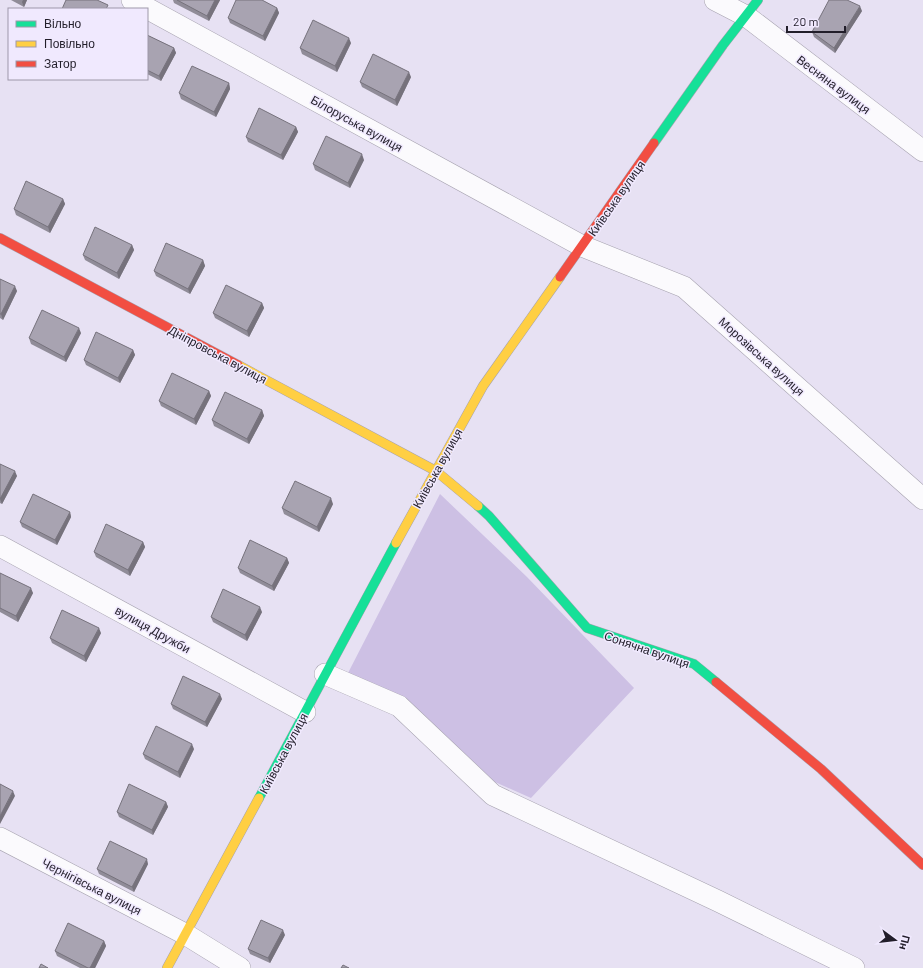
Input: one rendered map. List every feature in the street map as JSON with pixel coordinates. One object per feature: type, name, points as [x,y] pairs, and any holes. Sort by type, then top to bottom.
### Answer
[{"type":"street","name":"Білоруська вулиця","points":[[132,0],[147,8]]},
{"type":"street","name":"Весняна вулиця","points":[[715,0],[752,8],[923,151]]},
{"type":"street","name":"Київська вулиця","points":[[167,968],[325,674],[483,386],[723,45],[752,8]]},
{"type":"street","name":"Білоруська вулиця","points":[[148,9],[582,246]]},
{"type":"street","name":"Дніпровська вулиця","points":[[0,238],[436,470]]},
{"type":"street","name":"Морозівська вулиця","points":[[582,246],[684,287],[923,499]]},
{"type":"street","name":"Сонячна вулиця","points":[[436,470],[488,516],[587,628],[694,664],[821,769],[923,865]]},
{"type":"street","name":"вулиця Дружби","points":[[0,546],[305,712]]},
{"type":"street","points":[[325,674],[398,706],[493,794],[718,900],[854,968]]},
{"type":"street","name":"Чернігівська вулиця","points":[[0,838],[185,934],[240,968]]},
{"type":"shaded area","points":[[440,494],[527,577],[634,688],[531,798],[495,782],[408,701],[348,673]]},
{"type":"building","points":[[66,0],[97,0],[108,5],[106,8],[62,8]]},
{"type":"building","points":[[177,0],[215,0],[207,16]]},
{"type":"building","points":[[236,0],[262,0],[277,8],[263,36],[228,18]]},
{"type":"building","points":[[829,0],[847,0],[860,6],[834,48],[812,32]]},
{"type":"building","points":[[313,20],[349,38],[335,66],[300,48]]},
{"type":"building","points":[[148,35],[174,48],[159,76],[148,70]]},
{"type":"building","points":[[373,54],[409,72],[395,100],[360,82]]},
{"type":"building","points":[[192,66],[229,83],[214,112],[179,93]]},
{"type":"building","points":[[259,108],[296,127],[281,155],[246,137]]},
{"type":"building","points":[[326,136],[362,154],[348,183],[313,164]]},
{"type":"building","points":[[26,181],[63,199],[48,227],[14,209]]},
{"type":"building","points":[[95,227],[132,245],[117,273],[83,255]]},
{"type":"building","points":[[166,243],[203,260],[188,289],[154,271]]},
{"type":"building","points":[[0,279],[15,286],[1,314],[0,314]]},
{"type":"building","points":[[226,285],[262,303],[247,331],[213,313]]},
{"type":"building","points":[[42,310],[79,328],[64,357],[29,338]]},
{"type":"building","points":[[96,332],[133,350],[118,378],[84,360]]},
{"type":"building","points":[[172,373],[209,391],[194,419],[159,401]]},
{"type":"building","points":[[225,392],[262,410],[247,439],[212,420]]},
{"type":"building","points":[[0,464],[15,471],[0,499]]},
{"type":"building","points":[[295,481],[331,498],[317,527],[282,508]]},
{"type":"building","points":[[33,494],[70,512],[55,540],[20,522]]},
{"type":"building","points":[[106,524],[143,542],[128,570],[94,552]]},
{"type":"building","points":[[250,540],[287,558],[272,586],[238,568]]},
{"type":"building","points":[[0,573],[31,588],[16,616],[0,608]]},
{"type":"building","points":[[223,589],[260,607],[245,635],[211,617]]},
{"type":"building","points":[[62,610],[99,628],[84,656],[50,638]]},
{"type":"building","points":[[183,676],[220,694],[205,722],[171,704]]},
{"type":"building","points":[[156,726],[192,744],[178,772],[143,754]]},
{"type":"building","points":[[0,784],[13,791],[0,816]]},
{"type":"building","points":[[129,784],[166,802],[152,830],[117,812]]},
{"type":"building","points":[[110,841],[147,859],[132,887],[97,869]]},
{"type":"building","points":[[261,920],[283,930],[268,958],[248,949]]},
{"type":"building","points":[[68,923],[104,941],[90,968],[55,951]]},
{"type":"building","points":[[41,964],[48,968],[39,968]]},
{"type":"building","points":[[343,965],[349,968],[341,968]]},
{"type":"traffic: fast","points":[[654,143],[723,45],[758,0]]},
{"type":"traffic: fast","points":[[478,506],[489,516],[587,628],[694,664],[716,682]]},
{"type":"traffic: fast","points":[[259,798],[396,543]]},
{"type":"traffic: slow","points":[[396,543],[483,386],[560,277]]},
{"type":"traffic: slow","points":[[238,365],[436,471],[478,506]]},
{"type":"traffic: slow","points":[[167,968],[259,798]]},
{"type":"traffic: jam","points":[[560,277],[654,143]]},
{"type":"traffic: jam","points":[[0,238],[238,365]]},
{"type":"traffic: jam","points":[[716,682],[821,769],[923,865]]}]
